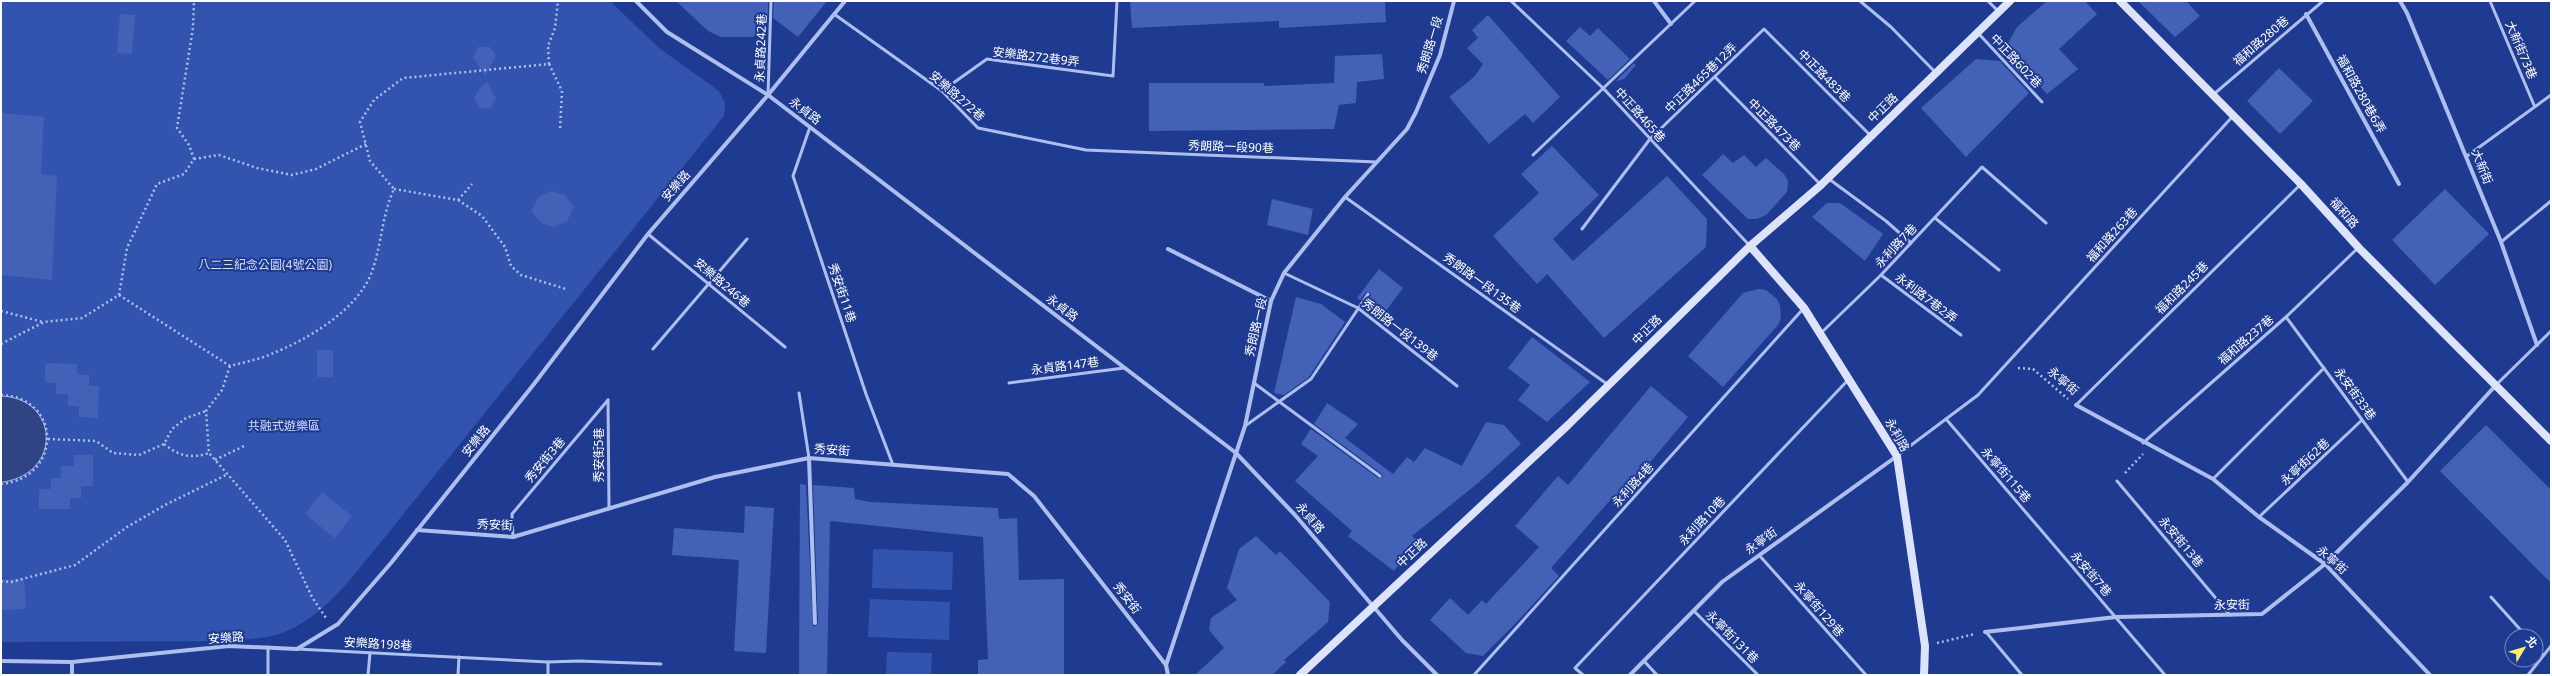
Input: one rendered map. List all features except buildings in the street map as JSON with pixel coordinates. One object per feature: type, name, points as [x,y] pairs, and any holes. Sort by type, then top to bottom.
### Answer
[{"type":"street","name":"永貞路","points":[[636,1],[667,32],[768,95],[1236,453],[1295,515],[1373,606],[1437,675]]},
{"type":"street","name":"安樂路","points":[[1,661],[72,662],[229,646],[268,646],[297,649],[338,624],[417,530],[534,384],[648,234],[768,95],[845,1]]},
{"type":"street","name":"秀朗路一段","points":[[1168,675],[1166,665],[1245,426],[1271,301],[1284,272],[1345,197],[1406,129],[1416,112],[1440,55],[1454,1]]},
{"type":"street","points":[[1654,1],[1670,24]]},
{"type":"street","name":"中正路","points":[[1300,675],[1609,386],[1750,246],[1821,185],[2010,1]]},
{"type":"street","name":"福和路","points":[[2120,1],[2301,184],[2359,248],[2497,384],[2551,441]]},
{"type":"street","name":"大新街","points":[[2400,1],[2407,13],[2467,156],[2501,242],[2537,345]]},
{"type":"street","name":"福和路280巷6弄","points":[[2306,14],[2399,184]]},
{"type":"street","name":"永利路","points":[[1750,246],[1804,308],[1897,456],[1925,646],[1924,675]]},
{"type":"street","points":[[1168,249],[1271,301]]},
{"type":"street","name":"永安街","points":[[1986,632],[2116,617],[2262,614],[2325,564],[2408,482],[2497,384]]},
{"type":"street","name":"永寧街","points":[[2076,405],[2143,443],[2213,479],[2259,517],[2325,564],[2430,675]]},
{"type":"street","name":"永寧街","points":[[1630,675],[1722,582],[1897,456]]},
{"type":"street","points":[[809,458],[815,623]]},
{"type":"street","name":"秀安街","points":[[417,530],[513,537],[715,477],[809,458],[1008,474],[1034,496],[1166,665]]},
{"type":"street","points":[[72,662],[72,675]]},
{"type":"lane","name":"永貞路242巷","points":[[768,95],[771,1]]},
{"type":"lane","name":"安樂路272巷9弄","points":[[942,91],[987,59],[1113,76],[1117,1]]},
{"type":"lane","name":"中正路465巷","points":[[1511,1],[1603,88],[1750,246]]},
{"type":"lane","points":[[1533,155],[1695,1]]},
{"type":"lane","points":[[1860,1],[1891,27],[1936,73]]},
{"type":"lane","points":[[1988,1],[1999,12]]},
{"type":"lane","name":"福和路280巷","points":[[2213,96],[2306,14],[2323,1]]},
{"type":"lane","name":"大新街73巷","points":[[2490,1],[2534,105]]},
{"type":"lane","name":"安樂路272巷","points":[[834,14],[942,91],[978,128],[1086,150]]},
{"type":"lane","name":"中正路465巷12弄","points":[[1582,229],[1650,139],[1715,78],[1764,29]]},
{"type":"lane","name":"中正路483巷","points":[[1764,29],[1870,136]]},
{"type":"lane","name":"中正路602巷","points":[[1978,33],[2042,102]]},
{"type":"lane","name":"中正路473巷","points":[[1715,78],[1821,185]]},
{"type":"lane","points":[[2467,156],[2534,105],[2551,95]]},
{"type":"lane","name":"福和路263巷","points":[[2004,366],[2233,116]]},
{"type":"lane","name":"秀安街11巷","points":[[810,127],[793,176],[866,394],[893,465]]},
{"type":"lane","name":"秀朗路一段90巷","points":[[1086,150],[1376,162]]},
{"type":"lane","name":"永利路7巷","points":[[1820,334],[1880,275],[1982,167],[2046,223]]},
{"type":"lane","points":[[1828,178],[1886,221],[1911,242]]},
{"type":"lane","name":"福和路245巷","points":[[2076,405],[2301,184]]},
{"type":"lane","name":"秀朗路一段135巷","points":[[1345,197],[1609,386]]},
{"type":"lane","points":[[2501,242],[2551,201]]},
{"type":"lane","points":[[1935,218],[1998,270]]},
{"type":"lane","name":"安樂路246巷","points":[[648,234],[785,347]]},
{"type":"lane","points":[[652,349],[747,240]]},
{"type":"lane","name":"福和路237巷","points":[[2143,443],[2286,317],[2359,248]]},
{"type":"lane","name":"秀朗路一段139巷","points":[[1284,272],[1358,308],[1458,386]]},
{"type":"lane","name":"永利路7巷2弄","points":[[1880,275],[1961,336]]},
{"type":"lane","points":[[1245,426],[1311,379],[1368,294]]},
{"type":"lane","name":"永利路4巷","points":[[1474,675],[1804,308]]},
{"type":"lane","name":"永安街33巷","points":[[2286,317],[2408,482]]},
{"type":"lane","points":[[2497,384],[2551,331]]},
{"type":"lane","name":"永寧街","points":[[1897,456],[1978,395],[2004,366]]},
{"type":"lane","name":"永貞路147巷","points":[[1009,383],[1124,368]]},
{"type":"lane","points":[[2213,479],[2324,368]]},
{"type":"lane","name":"永利路10巷","points":[[1583,675],[1575,668],[1849,379]]},
{"type":"lane","points":[[1254,383],[1380,476]]},
{"type":"lane","points":[[799,393],[809,458]]},
{"type":"lane","name":"秀安街5巷","points":[[608,400],[609,509]]},
{"type":"lane","name":"秀安街3巷","points":[[513,537],[512,514],[608,400]]},
{"type":"lane","name":"永寧街115巷","points":[[1946,419],[2052,543]]},
{"type":"lane","name":"永寧街62巷","points":[[2259,517],[2362,420]]},
{"type":"lane","name":"永安街13巷","points":[[2117,481],[2230,615]]},
{"type":"lane","name":"永安街7巷","points":[[2052,543],[2165,675]]},
{"type":"lane","name":"永寧街129巷","points":[[1759,555],[1866,675]]},
{"type":"lane","points":[[2491,597],[2519,628]]},
{"type":"lane","name":"永寧街131巷","points":[[1694,611],[1758,675]]},
{"type":"lane","points":[[1986,632],[2022,675]]},
{"type":"lane","points":[[268,646],[268,675]]},
{"type":"lane","points":[[2544,654],[2551,646]]},
{"type":"lane","name":"安樂路198巷","points":[[297,649],[548,662],[580,661],[661,664]]},
{"type":"lane","points":[[368,675],[370,653]]},
{"type":"lane","points":[[458,675],[459,657]]},
{"type":"lane","points":[[548,662],[548,675]]},
{"type":"lane","points":[[1644,662],[1657,675]]},
{"type":"path","points":[[194,1],[193,28],[177,128],[189,145],[194,159]]},
{"type":"path","points":[[558,1],[555,28],[548,46],[549,64],[562,91],[560,129]]},
{"type":"path","points":[[549,64],[403,78],[374,100],[360,122],[370,161],[394,189],[458,200],[482,216],[505,247],[511,266],[521,275],[566,289]]},
{"type":"path","points":[[1,311],[44,322],[82,318],[119,296],[127,248],[157,184],[184,174],[194,159],[219,156],[257,168],[292,175],[316,169],[366,144]]},
{"type":"path","points":[[458,200],[472,184]]},
{"type":"path","points":[[119,296],[230,366],[271,354],[295,342],[330,321],[354,300],[370,275],[379,244],[384,210],[394,189]]},
{"type":"path","points":[[1,344],[44,322]]},
{"type":"path","points":[[48,439],[96,441],[113,453],[140,455],[164,444],[172,429],[186,418],[206,411],[222,390],[230,366]]},
{"type":"path","name":"永寧街","points":[[2004,366],[2033,369],[2076,405]]},
{"type":"path","points":[[1,395],[12,395],[26,401],[38,411],[45,424],[48,439],[45,454],[33,471],[15,482],[1,484]]},
{"type":"path","points":[[206,411],[210,453],[284,540],[312,597],[332,628]]},
{"type":"path","points":[[164,444],[176,454],[196,457],[210,453]]},
{"type":"path","points":[[215,460],[244,446]]},
{"type":"path","points":[[2117,481],[2150,446]]},
{"type":"path","points":[[1,581],[11,582],[75,565],[127,527],[165,505],[228,474]]},
{"type":"path","points":[[1925,646],[1986,632]]},
{"type":"green space","name":"八二三紀念公園(4號公園)","points":[[1,1],[610,1],[659,48],[719,91],[725,103],[724,116],[357,571],[331,600],[302,624],[285,632],[267,637],[233,641],[1,642]]},
{"type":"green space","points":[[873,549],[953,552],[952,590],[872,588]]},
{"type":"green space","points":[[870,599],[950,602],[949,640],[868,637]]},
{"type":"green space","points":[[887,652],[932,653],[931,675],[886,674]]},
{"type":"shaded area","points":[[1,396],[20,400],[34,409],[43,422],[46,436],[44,451],[36,465],[23,476],[3,482],[1,482]]},
{"type":"park label","name":"共融式遊樂區","points":[[284,426]]}]
